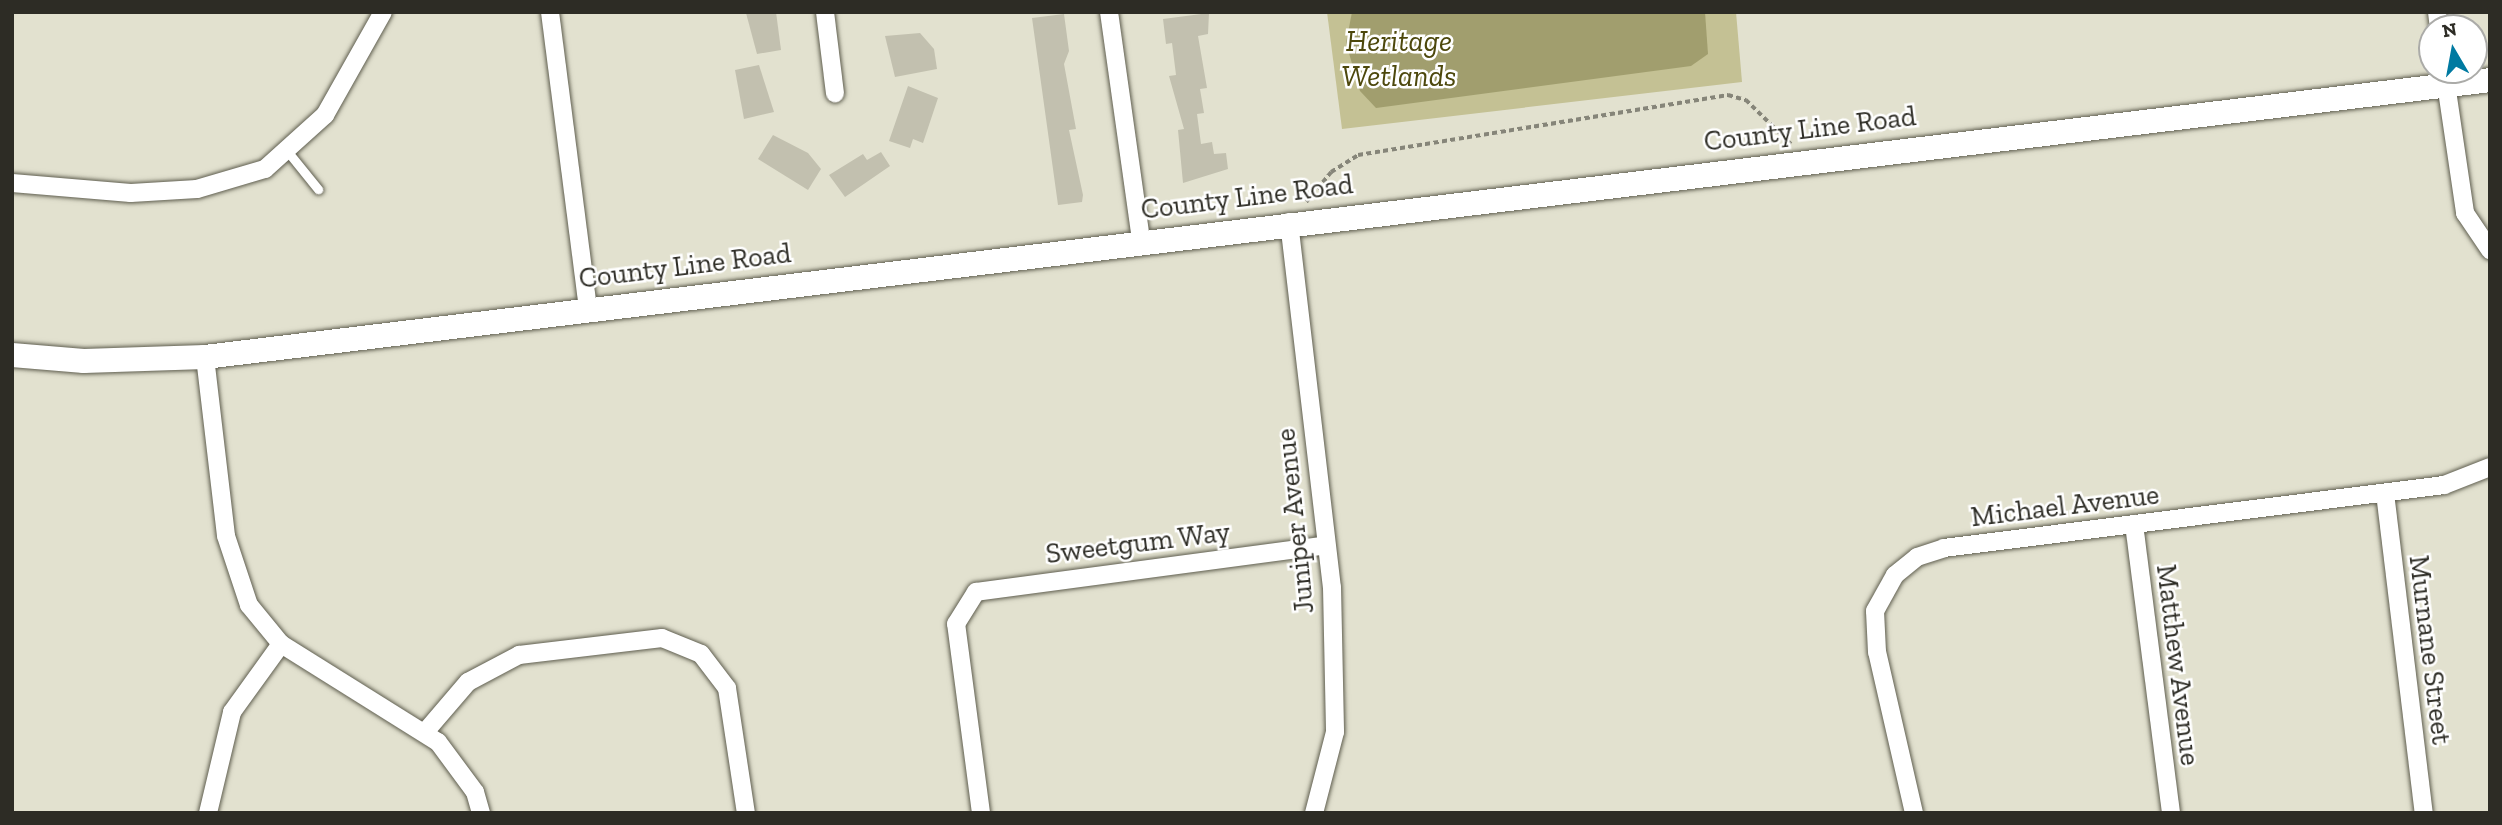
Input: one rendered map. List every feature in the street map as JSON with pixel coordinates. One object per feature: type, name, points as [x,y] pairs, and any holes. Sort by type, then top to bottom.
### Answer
[{"type":"main road","name":"County Line Road","points":[[12,355],[84,361],[205,357],[588,307],[2418,81]]},
{"type":"street","points":[[12,183],[131,193],[197,189],[265,169],[288,152],[325,115],[383,12]]},
{"type":"street","points":[[551,12],[588,307]]},
{"type":"street","points":[[825,12],[835,93]]},
{"type":"street","points":[[1109,12],[1140,240]]},
{"type":"street","points":[[2446,84],[2465,213],[2490,250]]},
{"type":"street","name":"Juniper Avenue","points":[[1289,222],[1326,545],[1335,732],[1314,813]]},
{"type":"street","points":[[205,357],[231,563],[249,604],[281,644],[426,731],[475,792],[481,813]]},
{"type":"street","name":"Michael Avenue","points":[[1914,813],[1877,652],[1875,611],[1895,575],[1917,557],[1944,548],[2444,485],[2490,467]]},
{"type":"street","name":"Murnane Street","points":[[2385,493],[2424,813]]},
{"type":"street","name":"Matthew Avenue","points":[[2134,524],[2171,813]]},
{"type":"street","name":"Sweetgum Way","points":[[981,813],[957,645],[962,605],[994,587],[1326,545]]},
{"type":"street","points":[[426,731],[468,682],[506,661],[548,649],[662,638],[701,654],[727,688],[746,813]]},
{"type":"street","points":[[208,813],[232,712],[281,644]]},
{"type":"lane","points":[[288,152],[318,189]]},
{"type":"path","points":[[1289,222],[1331,172],[1358,155],[1728,95],[1763,115],[1801,159]]},
{"type":"shaded area","name":"Heritage Wetlands","points":[[1327,12],[1736,12],[1742,82],[1342,129]]},
{"type":"water","name":"Heritage Wetlands","points":[[1352,12],[1705,12],[1708,54],[1691,66],[1376,108],[1360,91],[1346,43]]},
{"type":"building","points":[[776,12],[781,50],[757,54],[746,13]]},
{"type":"building","points":[[1209,13],[1208,34],[1198,36],[1207,88],[1200,89],[1204,113],[1197,114],[1201,144],[1212,142],[1214,154],[1226,153],[1228,169],[1183,183],[1178,130],[1184,129],[1169,76],[1176,75],[1172,43],[1166,44],[1163,19]]},
{"type":"building","points":[[1064,14],[1069,51],[1064,64],[1076,129],[1069,130],[1083,195],[1082,202],[1058,205],[1032,18]]},
{"type":"building","points":[[920,33],[934,49],[937,69],[895,77],[885,36]]},
{"type":"building","points":[[759,65],[774,112],[744,119],[735,70]]},
{"type":"building","points":[[908,86],[938,98],[923,143],[913,139],[910,148],[889,141]]},
{"type":"building","points":[[773,135],[808,153],[821,169],[808,190],[758,159]]},
{"type":"building","points":[[881,152],[890,166],[845,197],[829,175],[863,154],[867,160]]}]
